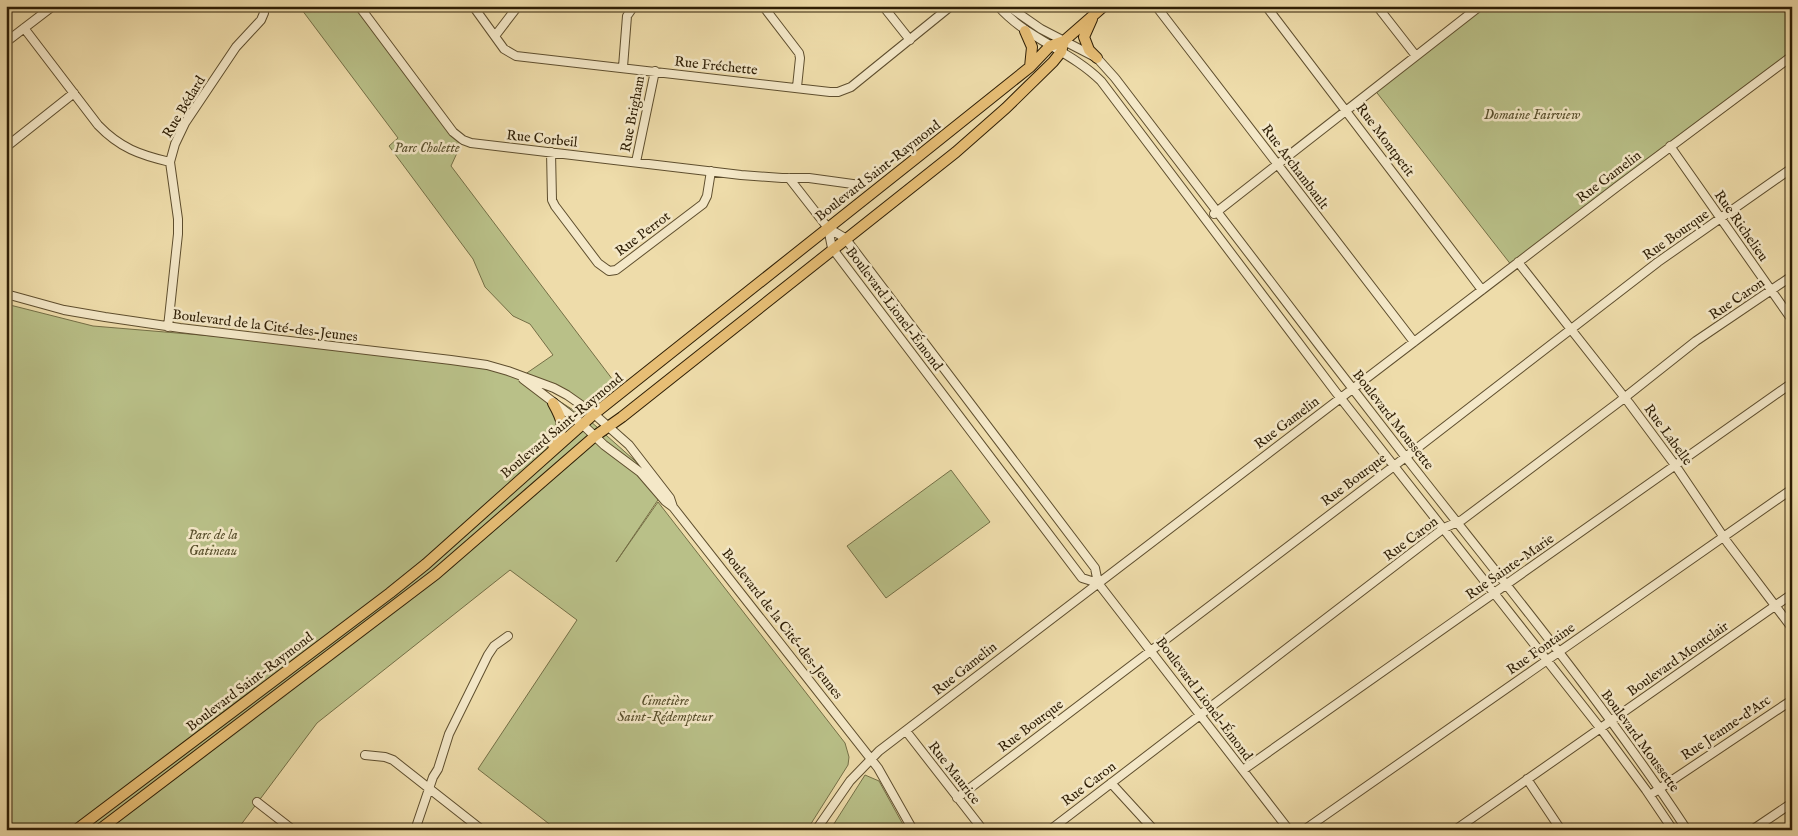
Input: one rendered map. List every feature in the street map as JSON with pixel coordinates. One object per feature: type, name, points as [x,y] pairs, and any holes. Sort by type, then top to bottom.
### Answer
[{"type":"main road","name":"Boulevard Saint-Raymond","points":[[76,830],[390,593],[426,564],[594,414],[1030,66],[1050,46],[1064,41],[1104,6]]},
{"type":"main road","points":[[1093,16],[1084,37],[1089,50],[1096,58]]},
{"type":"main road","points":[[1024,31],[1032,47],[1030,66]]},
{"type":"main road","name":"Boulevard Saint-Raymond","points":[[99,830],[436,574],[595,436],[982,129],[1006,108],[1061,52],[1064,41]]},
{"type":"main road","points":[[543,458],[562,430],[561,419],[553,403]]},
{"type":"street","points":[[6,42],[53,6]]},
{"type":"street","name":"Rue Bédard","points":[[168,327],[178,227],[170,162],[180,132],[236,48],[261,20],[264,13],[263,6]]},
{"type":"street","name":"Rue Corbeil","points":[[359,6],[456,135],[471,144],[711,171],[809,178],[860,185]]},
{"type":"street","name":"Rue Fréchette","points":[[474,6],[504,49],[516,56],[830,92],[845,90],[856,83],[951,6]]},
{"type":"street","points":[[495,36],[518,6]]},
{"type":"street","points":[[623,67],[627,16],[634,6]]},
{"type":"street","points":[[763,6],[799,53],[797,87]]},
{"type":"street","points":[[883,6],[910,40]]},
{"type":"street","name":"Boulevard Moussette","points":[[998,6],[1024,31],[1089,69],[1101,81],[1340,397],[1601,729],[1650,795],[1673,830]]},
{"type":"street","name":"Boulevard Moussette","points":[[1008,6],[1029,22],[1096,58],[1115,78],[1352,388],[1559,652],[1660,788],[1687,830]]},
{"type":"street","name":"Rue Archambault","points":[[1156,6],[1414,342]]},
{"type":"street","name":"Rue Montpetit","points":[[1266,6],[1482,290]]},
{"type":"street","points":[[1377,6],[1416,56]]},
{"type":"street","points":[[1207,220],[1480,6]]},
{"type":"street","points":[[24,28],[100,127],[118,144],[133,151],[170,162]]},
{"type":"street","name":"Rue Gamelin","points":[[816,830],[850,781],[870,758],[1340,397],[1670,146],[1792,56]]},
{"type":"street","name":"Rue Brigham","points":[[636,162],[654,71]]},
{"type":"street","points":[[6,147],[74,93]]},
{"type":"street","name":"Rue Richelieu","points":[[1670,146],[1792,320]]},
{"type":"street","name":"Rue Perrot","points":[[551,152],[552,200],[598,263],[609,271],[616,270],[703,204],[707,196],[711,171]]},
{"type":"street","name":"Rue Bourque","points":[[957,798],[1394,466],[1658,262],[1792,168]]},
{"type":"street","points":[[789,178],[828,228]]},
{"type":"street","name":"Boulevard Lionel-Émond","points":[[828,228],[845,238],[1096,568],[1098,583],[1289,830]]},
{"type":"street","name":"Boulevard Lionel-Émond","points":[[828,228],[832,248],[1082,578],[1098,583]]},
{"type":"street","name":"Rue Labelle","points":[[1518,262],[1625,397],[1675,465],[1724,537],[1792,628]]},
{"type":"street","name":"Rue Caron","points":[[1050,830],[1444,528],[1458,522],[1696,342],[1792,276]]},
{"type":"street","name":"Boulevard de la Cité-des-Jeunes","points":[[6,294],[64,310],[168,327],[487,365],[554,388],[577,401],[609,426],[640,458],[674,506],[878,768],[913,830]]},
{"type":"street","name":"Boulevard de la Cité-des-Jeunes","points":[[521,377],[640,472],[665,501],[674,506]]},
{"type":"street","name":"Rue Sainte-Marie","points":[[1243,770],[1792,383]]},
{"type":"street","name":"Rue Fontaine","points":[[1304,830],[1792,489]]},
{"type":"street","name":"Boulevard Montclair","points":[[1455,830],[1612,722],[1792,594]]},
{"type":"street","points":[[415,830],[449,734],[488,654],[494,646],[508,636]]},
{"type":"street","name":"Rue Jeanne-d'Arc","points":[[1650,795],[1792,700]]},
{"type":"street","name":"Rue Maurice","points":[[906,731],[983,830]]},
{"type":"street","points":[[365,755],[386,757],[394,760],[482,830]]},
{"type":"street","points":[[1527,779],[1561,830]]},
{"type":"street","points":[[1111,783],[1154,830]]},
{"type":"street","points":[[257,802],[294,830]]},
{"type":"street","points":[[1752,830],[1792,803]]},
{"type":"green space","name":"Parc de la Gatineau","points":[[299,6],[359,6],[463,140],[451,166],[622,392],[594,414],[577,401],[523,378],[589,420],[642,467],[664,491],[616,562],[658,502],[845,743],[849,757],[848,765],[807,830],[557,830],[478,769],[577,620],[510,570],[317,723],[237,830],[6,830],[6,304],[93,326],[428,354],[521,377],[553,355],[530,324],[513,316],[485,287],[473,259],[389,146],[398,138]]},
{"type":"green space","name":"Domaine Fairview","points":[[1480,6],[1792,6],[1792,56],[1512,266],[1374,89]]},
{"type":"green space","points":[[951,470],[990,522],[886,598],[847,546]]},
{"type":"green space","points":[[865,775],[879,781],[906,830],[830,830]]},
{"type":"park label","name":"Parc Cholette","points":[[427,148]]},
{"type":"park label","name":"Cimetière Saint-Rédempteur","points":[[665,710]]}]
